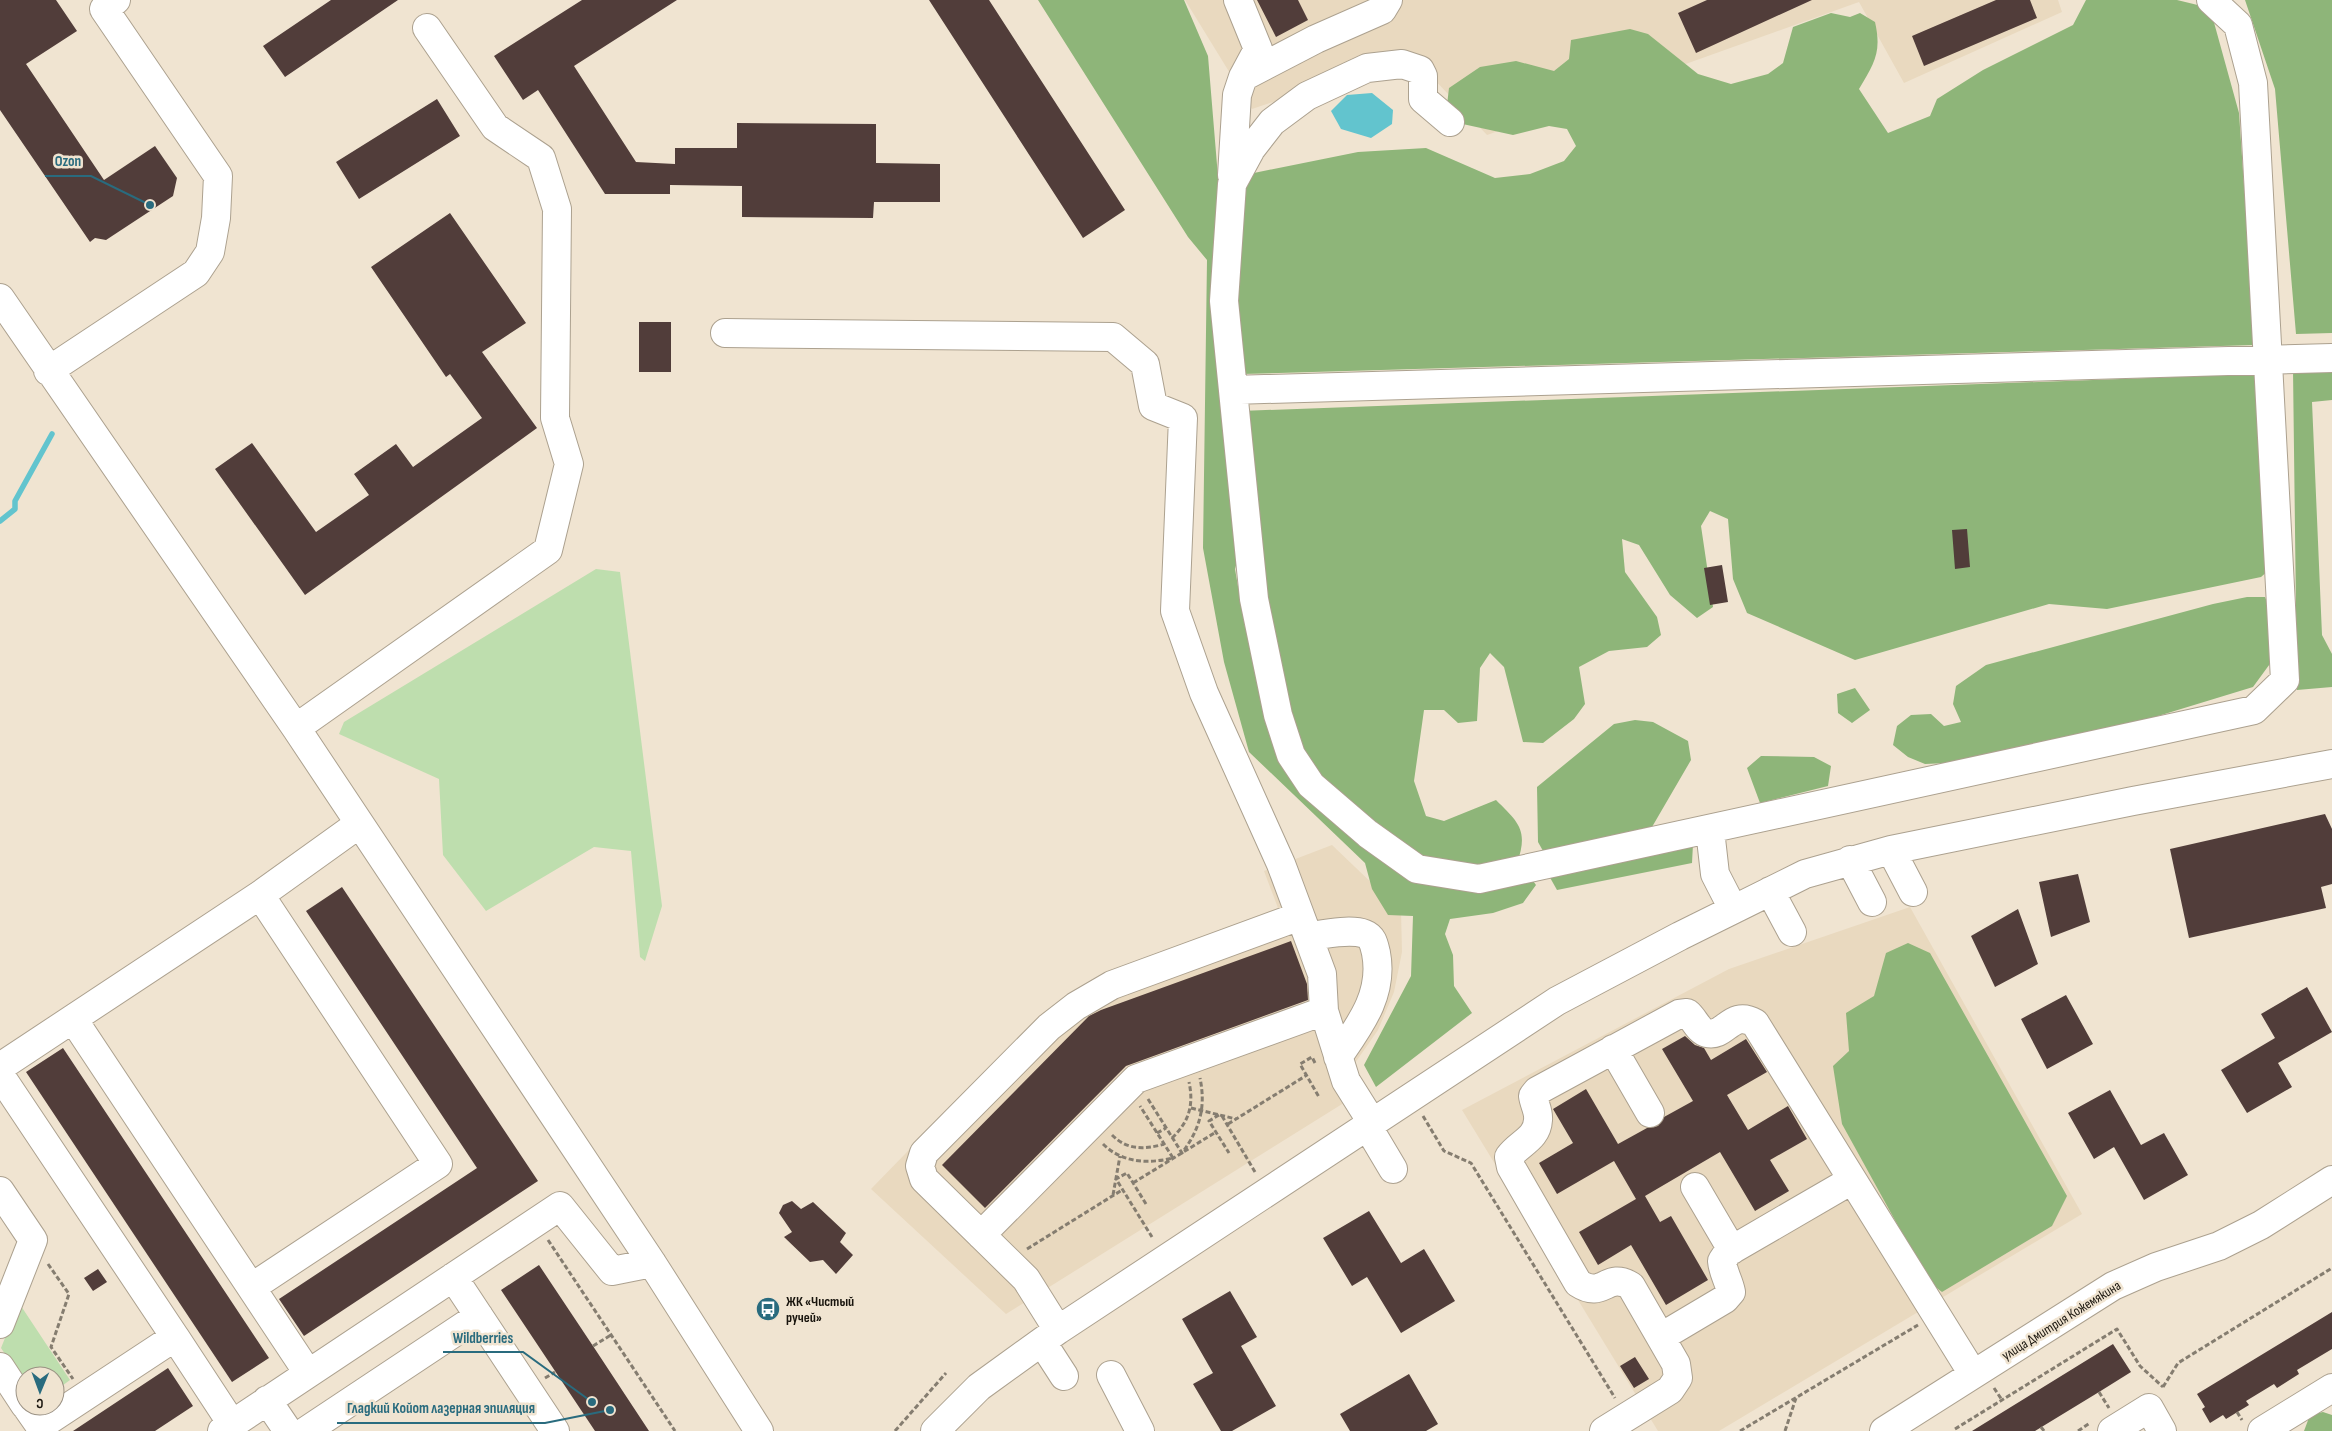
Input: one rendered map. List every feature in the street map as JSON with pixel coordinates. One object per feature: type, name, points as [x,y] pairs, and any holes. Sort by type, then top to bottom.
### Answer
[{"type":"street","points":[[48,371],[196,273],[210,252],[216,218],[218,176],[104,9],[116,0]]},
{"type":"street","points":[[1238,0],[1258,49],[1243,77],[1237,95],[1224,301],[1254,599],[1278,715],[1291,756],[1311,785],[1368,834],[1417,869],[1479,879],[2254,710],[2285,680],[2253,82],[2238,25],[2212,0]]},
{"type":"street","points":[[1243,77],[1316,39],[1382,10],[1388,0]]},
{"type":"street","points":[[296,728],[548,550],[569,464],[555,418],[558,209],[540,158],[495,127],[427,28]]},
{"type":"street","points":[[1232,184],[1250,149],[1272,122],[1307,96],[1367,68],[1402,64],[1420,70],[1423,76],[1423,99],[1450,122]]},
{"type":"street","points":[[0,298],[48,371],[296,728],[652,1263],[759,1431]]},
{"type":"street","points":[[725,333],[1113,337],[1145,364],[1153,406],[1183,418],[1175,611],[1204,693],[1281,864],[1322,974],[1328,1063],[1346,1081],[1393,1168]]},
{"type":"street","points":[[1232,390],[2332,358]]},
{"type":"street","points":[[935,1431],[979,1388],[1050,1336],[1557,1001],[1804,874],[1891,850],[2133,801],[2332,764]]},
{"type":"street","points":[[0,1067],[260,895],[359,824]]},
{"type":"street","points":[[1710,830],[1715,874],[1733,909]]},
{"type":"street","points":[[1891,850],[1914,892]]},
{"type":"street","points":[[1850,860],[1872,902]]},
{"type":"street","points":[[1770,891],[1792,932]]},
{"type":"street","points":[[252,1287],[438,1164],[260,895]]},
{"type":"street","points":[[1064,1376],[1050,1336],[1026,1279],[924,1179],[920,1166],[924,1154],[1042,1034],[1076,1006],[1112,985],[1304,926],[1358,932],[1368,935],[1374,943],[1378,962],[1377,988],[1363,1021],[1328,1063]]},
{"type":"street","points":[[981,1235],[1132,1083],[1324,1011]]},
{"type":"street","points":[[1615,1424],[1670,1390],[1678,1378],[1676,1364],[1631,1286],[1622,1281],[1612,1281],[1600,1288],[1588,1290],[1578,1283],[1510,1167],[1509,1157],[1516,1148],[1528,1141],[1536,1131],[1539,1119],[1534,1096],[1536,1091],[1679,1014],[1687,1013],[1707,1033],[1715,1033],[1738,1019],[1747,1018],[1755,1023],[1973,1374]]},
{"type":"street","points":[[73,1019],[308,1373]]},
{"type":"street","points":[[1613,1050],[1650,1113]]},
{"type":"street","points":[[0,1075],[174,1337],[227,1428],[560,1206],[612,1271],[652,1263]]},
{"type":"street","points":[[1661,1337],[1725,1299],[1730,1292],[1730,1283],[1723,1272],[1722,1261],[1732,1250],[1852,1180]]},
{"type":"street","name":"улица Дмитрия Кожемякина","points":[[1884,1431],[2113,1286],[2156,1267],[2219,1246],[2261,1225],[2330,1182]]},
{"type":"street","points":[[1695,1186],[1732,1250]]},
{"type":"street","points":[[0,1191],[33,1240],[0,1324]]},
{"type":"street","points":[[453,1277],[555,1431]]},
{"type":"street","points":[[306,1431],[479,1316]]},
{"type":"street","points":[[65,1410],[174,1337]]},
{"type":"street","points":[[0,1367],[15,1389]]},
{"type":"street","points":[[1111,1375],[1140,1431]]},
{"type":"street","points":[[2262,1431],[2332,1389]]},
{"type":"street","points":[[267,1400],[288,1431]]},
{"type":"street","points":[[2112,1431],[2158,1409]]},
{"type":"street","points":[[33,1416],[40,1426],[55,1416]]},
{"type":"path","points":[[1319,1097],[1300,1064],[1312,1057],[1328,1063]]},
{"type":"path","points":[[1172,1138],[1184,1125],[1191,1108],[1187,1061]]},
{"type":"path","points":[[1182,1153],[1195,1133],[1202,1111],[1203,1093],[1200,1075],[1187,1061]]},
{"type":"path","points":[[1228,1124],[1306,1075]]},
{"type":"path","points":[[1132,1083],[1166,1128],[1182,1153]]},
{"type":"path","points":[[1132,1083],[1157,1133],[1173,1158]]},
{"type":"path","points":[[1191,1108],[1236,1119]]},
{"type":"path","points":[[1221,1115],[1228,1124],[1254,1172]]},
{"type":"path","points":[[1221,1115],[1209,1121],[1229,1153]]},
{"type":"path","points":[[1422,1115],[1444,1151],[1471,1163],[1615,1424]]},
{"type":"path","points":[[1091,1124],[1119,1142],[1133,1148],[1149,1149],[1164,1144]]},
{"type":"path","points":[[1091,1124],[1107,1149],[1120,1156],[1146,1162],[1173,1158]]},
{"type":"path","points":[[1157,1133],[1166,1128]]},
{"type":"path","points":[[1133,1183],[1216,1132]]},
{"type":"path","points":[[1113,1195],[1120,1156]]},
{"type":"path","points":[[1116,1179],[1126,1173],[1146,1204]]},
{"type":"path","points":[[1116,1179],[1152,1237]]},
{"type":"path","points":[[1007,1261],[1122,1190]]},
{"type":"path","points":[[536,1222],[675,1431]]},
{"type":"path","points":[[33,1240],[69,1294],[52,1347],[84,1397]]},
{"type":"path","points":[[2158,1409],[2178,1363],[2332,1268]]},
{"type":"path","points":[[1740,1431],[1936,1314]]},
{"type":"path","points":[[1955,1429],[2117,1329],[2140,1366],[2158,1409]]},
{"type":"path","points":[[593,1346],[611,1335]]},
{"type":"path","points":[[895,1431],[946,1373]]},
{"type":"path","points":[[1785,1431],[1796,1397]]},
{"type":"shaded area","points":[[1185,0],[2058,0],[2062,12],[1904,83],[1859,2],[1487,135],[1411,55],[1252,109]]},
{"type":"shaded area","points":[[1332,845],[1401,911],[1402,952],[1394,992],[1378,1030],[1355,1063],[1363,1091],[1006,1314],[871,1189],[1040,1015],[1068,994],[1106,972],[1278,908],[1264,871]]},
{"type":"shaded area","points":[[1910,907],[2082,1214],[1719,1431],[1658,1431],[1462,1110],[1729,969]]},
{"type":"green space","points":[[1038,0],[1184,0],[1208,56],[1218,177],[1222,371],[1240,551],[1235,569],[1245,627],[1257,644],[1285,757],[1412,874],[1528,874],[1536,885],[1523,903],[1493,913],[1450,919],[1445,934],[1453,955],[1454,986],[1472,1013],[1376,1087],[1364,1065],[1411,976],[1413,916],[1388,915],[1372,889],[1365,863],[1249,752],[1224,662],[1203,548],[1207,260],[1188,237]]},
{"type":"green space","points":[[2086,0],[2177,0],[2210,8],[2239,113],[2255,345],[1242,374],[1236,354],[1239,209],[1249,174],[1358,152],[1426,148],[1495,178],[1530,174],[1564,161],[1576,146],[1567,129],[1549,126],[1513,135],[1458,123],[1447,105],[1449,88],[1480,67],[1516,61],[1554,71],[1569,59],[1571,40],[1630,29],[1648,34],[1698,74],[1731,84],[1768,74],[1783,63],[1793,27],[1831,13],[1850,17],[1860,13],[1875,22],[1878,42],[1872,65],[1859,89],[1888,133],[1930,116],[1937,99],[1983,70],[2073,25]]},
{"type":"green space","points":[[2245,0],[2332,0],[2332,333],[2296,334],[2275,89]]},
{"type":"green space","points":[[2332,369],[2332,400],[2312,402],[2322,635],[2332,654],[2332,687],[2297,690],[2293,370]]},
{"type":"green space","points":[[2256,374],[2269,570],[2261,577],[2107,609],[2049,604],[1855,660],[1747,613],[1733,579],[1728,519],[1710,511],[1701,526],[1713,607],[1697,618],[1670,595],[1639,545],[1622,539],[1625,572],[1657,617],[1661,635],[1647,647],[1609,651],[1579,667],[1585,704],[1574,719],[1543,743],[1523,742],[1504,667],[1490,653],[1480,668],[1477,721],[1458,723],[1444,710],[1424,710],[1414,781],[1426,816],[1444,821],[1496,800],[1510,814],[1519,827],[1522,842],[1517,863],[1482,874],[1424,866],[1296,762],[1262,593],[1240,411]]},
{"type":"green space","points":[[596,569],[620,572],[662,906],[645,961],[640,957],[631,851],[594,847],[486,911],[443,855],[439,779],[339,734],[344,722]]},
{"type":"green space","points":[[2247,597],[2265,597],[2272,614],[2272,661],[2253,687],[2014,760],[1925,764],[1908,757],[1893,745],[1897,726],[1911,715],[1931,714],[1944,726],[1961,722],[1953,704],[1956,686],[1986,665],[2213,604]]},
{"type":"green space","points":[[1855,688],[1870,710],[1852,723],[1838,713],[1837,694]]},
{"type":"green space","points":[[1635,720],[1653,722],[1688,741],[1691,760],[1652,827],[1547,858],[1538,842],[1537,787],[1614,724]]},
{"type":"green space","points":[[1761,756],[1814,757],[1831,766],[1828,786],[1760,803],[1747,768]]},
{"type":"green space","points":[[1693,844],[1692,863],[1557,890],[1548,874]]},
{"type":"green space","points":[[1908,943],[1930,953],[2067,1196],[2052,1226],[1942,1292],[1929,1282],[1842,1124],[1833,1066],[1849,1051],[1846,1013],[1874,996],[1886,953]]},
{"type":"green space","points":[[19,1303],[61,1366],[15,1366],[15,1369],[1,1348]]},
{"type":"green space","points":[[65,1372],[70,1380],[65,1384]]},
{"type":"green space","points":[[2323,1412],[2332,1415],[2332,1431],[2304,1431],[2310,1415]]},
{"type":"water","points":[[1372,93],[1393,110],[1392,124],[1371,138],[1341,129],[1331,111],[1347,95]]},
{"type":"building","points":[[0,0],[56,0],[77,31],[26,64],[104,180],[155,146],[177,178],[173,196],[106,240],[95,238],[90,242],[0,110]]},
{"type":"building","points":[[331,0],[398,0],[285,77],[263,46]]},
{"type":"building","points":[[582,0],[677,0],[574,66],[636,162],[675,164],[675,148],[737,148],[737,123],[876,124],[876,163],[940,164],[940,202],[874,202],[873,218],[742,217],[742,186],[670,185],[670,194],[605,194],[538,90],[523,100],[494,56]]},
{"type":"building","points":[[929,0],[989,0],[1125,210],[1083,238]]},
{"type":"building","points":[[1257,0],[1298,0],[1308,20],[1276,37]]},
{"type":"building","points":[[1707,0],[1812,0],[1696,53],[1678,13]]},
{"type":"building","points":[[1996,0],[2030,0],[2037,18],[1924,66],[1912,36]]},
{"type":"building","points":[[437,99],[460,136],[359,199],[336,162]]},
{"type":"building","points":[[450,213],[526,323],[482,352],[537,428],[305,595],[215,469],[252,443],[316,532],[369,495],[354,474],[396,444],[413,467],[482,418],[450,374],[446,377],[371,267]]},
{"type":"building","points":[[639,322],[671,322],[671,372],[639,372]]},
{"type":"building","points":[[1967,529],[1970,567],[1955,569],[1952,530]]},
{"type":"building","points":[[1722,565],[1728,602],[1710,605],[1704,568]]},
{"type":"building","points":[[2325,814],[2332,829],[2332,884],[2321,887],[2326,908],[2189,938],[2170,849]]},
{"type":"building","points":[[2078,874],[2090,922],[2051,937],[2039,882]]},
{"type":"building","points":[[342,887],[538,1181],[304,1336],[279,1299],[477,1168],[306,911]]},
{"type":"building","points":[[2018,909],[2038,964],[1995,987],[1971,936]]},
{"type":"building","points":[[1291,941],[1307,984],[1308,1000],[1126,1066],[985,1208],[942,1165],[1089,1016]]},
{"type":"building","points":[[2307,987],[2332,1032],[2278,1063],[2292,1087],[2247,1113],[2221,1070],[2275,1038],[2261,1014]]},
{"type":"building","points":[[2066,995],[2093,1044],[2047,1069],[2021,1019]]},
{"type":"building","points":[[1685,1036],[1695,1045],[1704,1048],[1711,1060],[1746,1039],[1767,1072],[1727,1095],[1748,1130],[1788,1106],[1807,1139],[1770,1160],[1789,1191],[1755,1211],[1720,1152],[1645,1196],[1660,1222],[1671,1216],[1708,1280],[1666,1305],[1631,1245],[1598,1265],[1579,1232],[1636,1199],[1614,1161],[1557,1194],[1539,1163],[1573,1143],[1553,1109],[1586,1089],[1618,1144],[1647,1128],[1658,1126],[1664,1117],[1693,1101],[1662,1049]]},
{"type":"building","points":[[63,1048],[269,1358],[232,1382],[26,1072]]},
{"type":"building","points":[[2110,1090],[2141,1145],[2164,1133],[2188,1175],[2144,1200],[2114,1147],[2094,1159],[2068,1113]]},
{"type":"building","points":[[792,1201],[801,1209],[813,1202],[846,1233],[840,1242],[853,1255],[836,1274],[823,1260],[810,1262],[784,1237],[792,1232],[779,1213],[783,1205]]},
{"type":"building","points":[[1369,1211],[1401,1263],[1424,1249],[1455,1301],[1401,1333],[1367,1277],[1352,1286],[1323,1238]]},
{"type":"building","points":[[539,1265],[649,1431],[595,1431],[501,1290]]},
{"type":"building","points":[[98,1269],[107,1282],[93,1291],[84,1278]]},
{"type":"building","points":[[1230,1291],[1257,1337],[1241,1346],[1276,1406],[1232,1431],[1221,1431],[1193,1384],[1213,1373],[1182,1319]]},
{"type":"building","points":[[2332,1312],[2332,1349],[2297,1370],[2299,1374],[2277,1388],[2274,1384],[2246,1401],[2249,1405],[2226,1419],[2223,1415],[2210,1423],[2202,1409],[2205,1407],[2197,1394]]},
{"type":"building","points":[[2113,1344],[2131,1372],[2099,1392],[2035,1431],[1972,1431]]},
{"type":"building","points":[[1635,1357],[1649,1379],[1634,1388],[1620,1366]]},
{"type":"building","points":[[168,1368],[193,1406],[155,1431],[73,1431]]},
{"type":"building","points":[[1409,1374],[1438,1424],[1426,1431],[1350,1431],[1340,1414]]},
{"type":"waterway","points":[[0,521],[15,509],[15,501],[52,434]]},
{"type":"place","name":"Ozon","points":[[150,205]]},
{"type":"place","name":"ЖК «Чистый ручей»","points":[[768,1309]]},
{"type":"place","name":"Wildberries","points":[[592,1402]]},
{"type":"place","name":"Гладкий Койот лазерная эпиляция","points":[[610,1410]]}]
